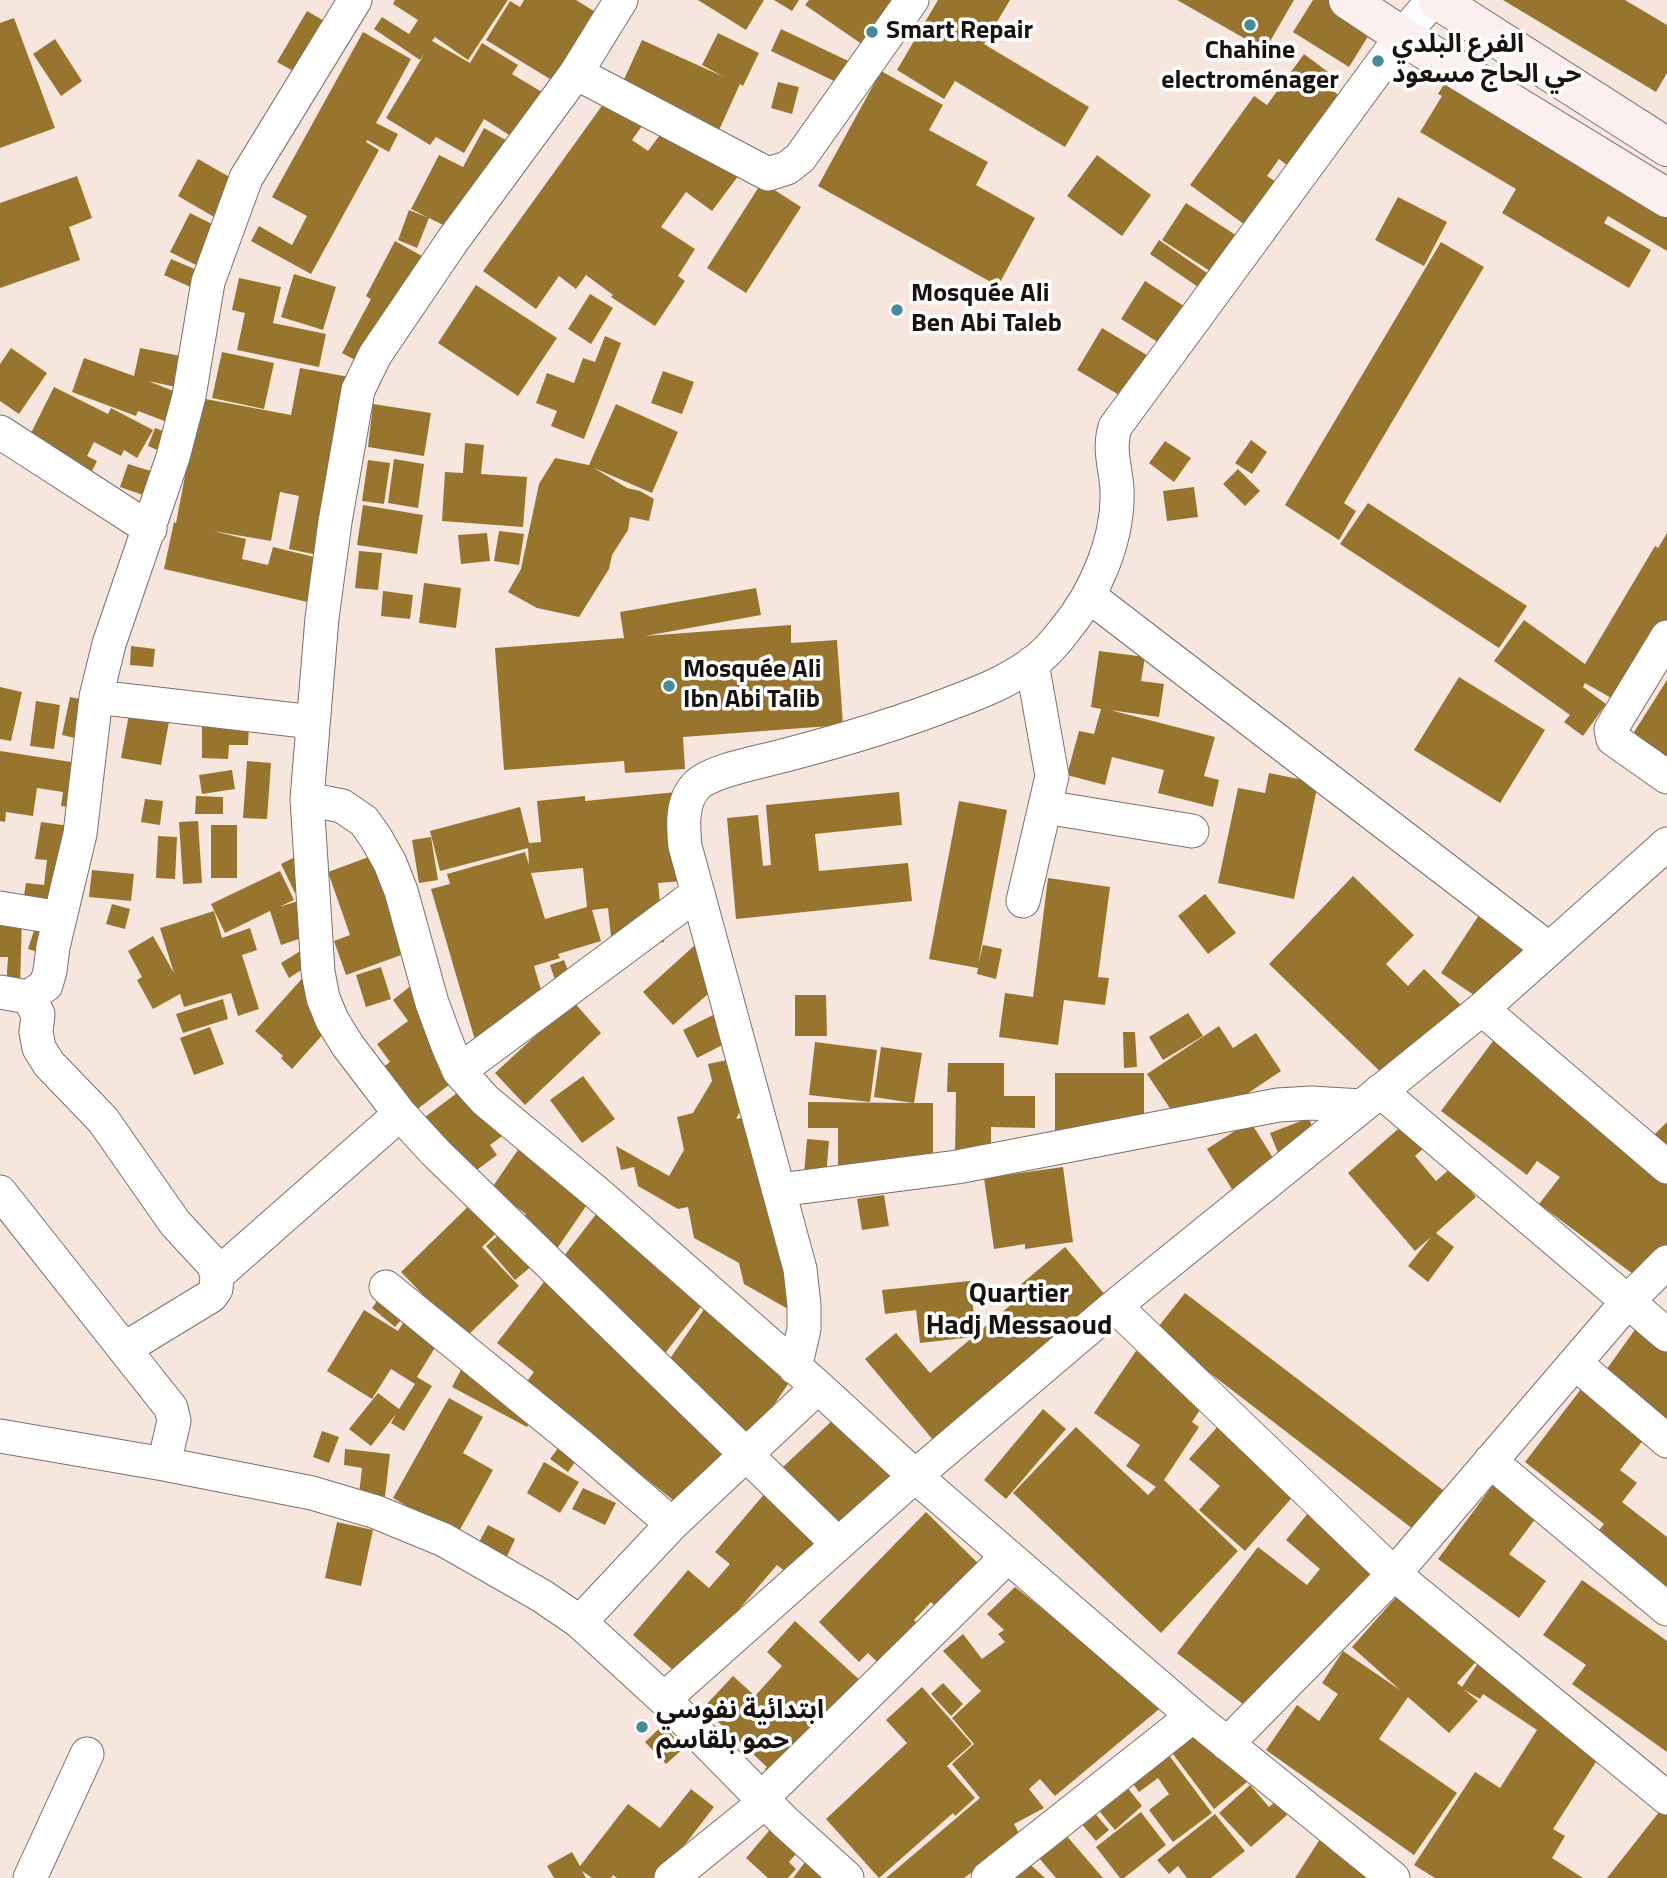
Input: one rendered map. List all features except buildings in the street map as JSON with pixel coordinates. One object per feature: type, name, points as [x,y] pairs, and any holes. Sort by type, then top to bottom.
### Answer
[{"type":"main road","points":[[1348,0],[1402,36],[1667,198]]},
{"type":"main road","points":[[1435,0],[1667,147]]},
{"type":"street","points":[[14,994],[46,985],[80,834],[96,697],[109,644],[167,478],[189,396],[208,282],[246,178],[355,0]]},
{"type":"street","points":[[621,0],[576,73],[445,251],[374,355],[358,390],[335,522],[322,618],[307,799],[315,934],[323,998],[332,1020],[348,1046],[400,1114],[464,1183],[838,1544]]},
{"type":"street","points":[[576,73],[768,174],[788,168],[800,158],[912,0]]},
{"type":"street","points":[[580,1622],[672,1524],[746,1456],[807,1377],[800,1269],[685,846],[683,824],[687,802],[697,785],[723,772],[864,734],[999,685],[1032,663],[1064,632],[1089,596],[1111,539],[1117,506],[1117,486],[1111,459],[1111,439],[1115,427],[1402,36],[1435,0]]},
{"type":"street","points":[[0,432],[150,529]]},
{"type":"street","points":[[1089,596],[1549,949]]},
{"type":"street","points":[[1667,637],[1611,729],[1613,739],[1667,777]]},
{"type":"street","points":[[1023,901],[1052,776],[1032,663]]},
{"type":"street","points":[[96,697],[313,722]]},
{"type":"street","points":[[307,799],[342,806],[364,821],[390,863],[401,891],[432,1003],[459,1070],[485,1100],[597,1193],[807,1377],[915,1476],[1193,1716],[1393,1878]]},
{"type":"street","points":[[1045,807],[1192,831]]},
{"type":"street","points":[[664,1699],[915,1476],[1115,1306],[1482,1009],[1667,844]]},
{"type":"street","points":[[459,1070],[698,892]]},
{"type":"street","points":[[0,908],[60,918]]},
{"type":"street","points":[[14,994],[38,1014],[38,1048],[49,1064],[103,1120],[175,1223],[213,1264],[217,1276],[216,1289],[211,1296],[124,1349]]},
{"type":"street","points":[[1482,1009],[1667,1167]]},
{"type":"street","points":[[779,1191],[957,1167],[1278,1105],[1371,1098],[1628,1301],[1667,1335]]},
{"type":"street","points":[[217,1276],[400,1114]]},
{"type":"street","points":[[1,1196],[171,1408],[174,1421],[164,1464]]},
{"type":"street","points":[[1227,1744],[1394,1574],[1628,1301],[1667,1262]]},
{"type":"street","points":[[386,1287],[672,1524]]},
{"type":"street","points":[[1115,1306],[1394,1574],[1667,1798]]},
{"type":"street","points":[[1575,1363],[1667,1441]]},
{"type":"street","points":[[0,1436],[312,1493],[376,1512],[444,1540],[542,1596],[580,1622],[664,1699],[764,1800],[847,1878]]},
{"type":"street","points":[[1490,1461],[1667,1608]]},
{"type":"street","points":[[671,1878],[764,1800],[1008,1556]]},
{"type":"street","points":[[988,1878],[1193,1716]]},
{"type":"street","points":[[30,1878],[87,1754]]},
{"type":"place","name":"Chahine electroménager","points":[[1250,25]]},
{"type":"place","name":"Smart Repair","points":[[872,32]]},
{"type":"place","name":"الفرع البلدي حي الحاج مسعود","points":[[1378,61]]},
{"type":"place","name":"Mosquée Ali Ben Abi Taleb","points":[[897,310]]},
{"type":"place","name":"Mosquée Ali Ibn Abi Talib","points":[[669,686]]},
{"type":"place","name":"ابتدائية نفوسي حمو بلقاسم","points":[[642,1727]]},
{"type":"district","name":"Quartier Hadj Messaoud","points":[[1019,1311]]}]
